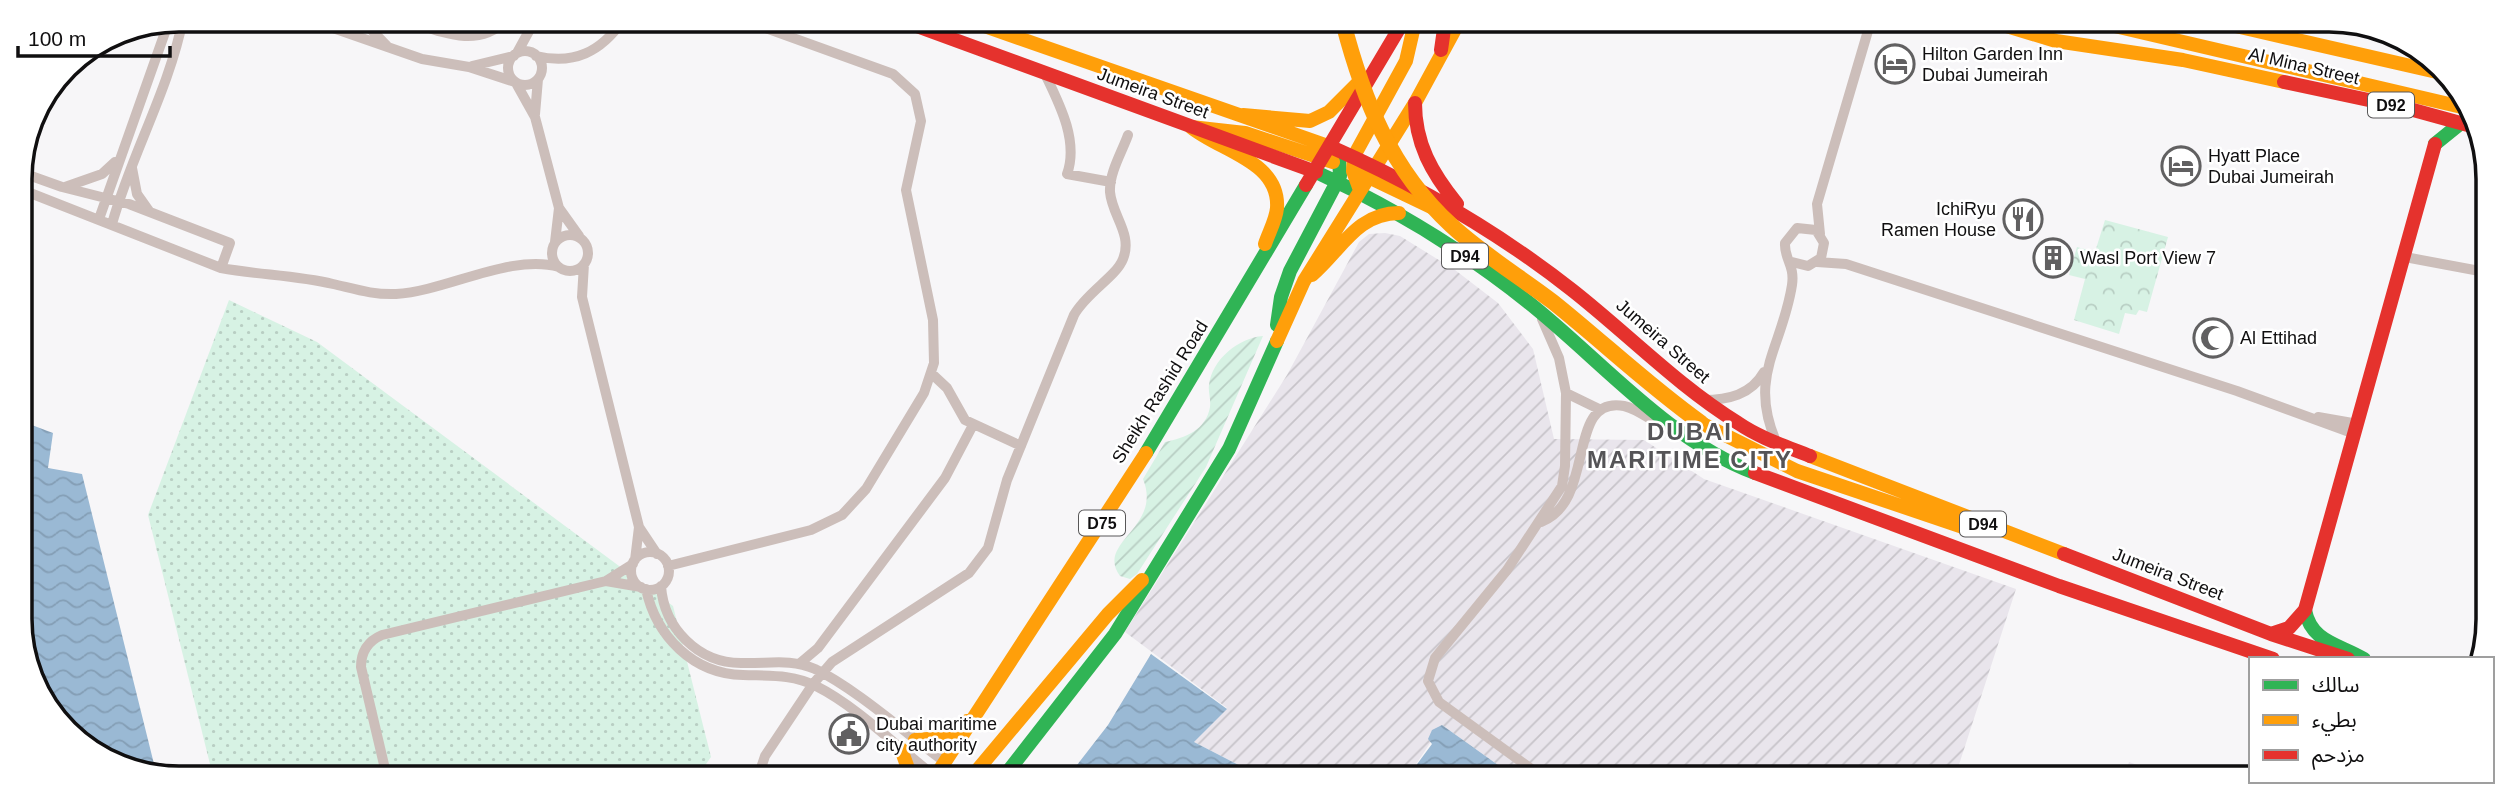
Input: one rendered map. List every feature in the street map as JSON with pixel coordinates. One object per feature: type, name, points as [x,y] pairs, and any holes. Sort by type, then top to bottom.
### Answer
[{"type":"main road","name":"Jumeira Street","points":[[932,32],[1191,127]]},
{"type":"main road","name":"Jumeira Street","points":[[1002,32],[1243,115],[1324,159],[1368,177],[1399,213],[1528,302],[1647,407],[1684,434],[1741,468],[1781,486],[2267,657]]},
{"type":"main road","points":[[1345,32],[1360,92],[1368,111],[1386,146],[1433,210],[1478,249],[1542,294],[1664,396],[1740,447],[1801,475],[2010,544],[2052,551]]},
{"type":"main road","name":"Sheikh Rashid Road","points":[[947,766],[979,710],[1089,543],[1260,267],[1398,32]]},
{"type":"main road","points":[[1278,338],[1279,311],[1285,284],[1406,61],[1413,32]]},
{"type":"main road","points":[[1013,766],[1109,642],[1229,449],[1304,281],[1415,103],[1452,32]]},
{"type":"main road","name":"Al Mina Street","points":[[2028,32],[2074,45],[2162,55],[2426,113],[2463,118]]},
{"type":"main road","points":[[2142,32],[2254,57],[2463,118]]},
{"type":"main road","name":"Al Mina Street","points":[[2261,32],[2430,71]]},
{"type":"main road","points":[[2074,45],[2128,45],[2218,58],[2254,57]]},
{"type":"main road","points":[[1243,115],[1259,114],[1294,122],[1319,118],[1339,107],[1382,62]]},
{"type":"main road","points":[[2400,65],[2419,62]]},
{"type":"main road","points":[[1415,103],[1416,130],[1423,156],[1452,197],[1477,223]]},
{"type":"main road","points":[[2360,657],[2316,636],[2307,624],[2305,610],[2435,144],[2433,128],[2426,113]]},
{"type":"main road","points":[[2435,144],[2465,121]]},
{"type":"main road","points":[[1191,127],[1217,127],[1243,132],[1346,168]]},
{"type":"main road","points":[[1191,127],[1213,146],[1258,166],[1272,182],[1277,208],[1260,267]]},
{"type":"main road","name":"Jumeira Street","points":[[1346,168],[1368,177]]},
{"type":"main road","points":[[1368,177],[1447,214],[1477,223]]},
{"type":"main road","points":[[1304,281],[1325,265],[1361,223],[1382,213],[1399,213]]},
{"type":"main road","name":"Jumeira Street","points":[[1477,223],[1594,307],[1702,400],[1732,421],[1777,444],[2270,634],[2342,657]]},
{"type":"main road","points":[[981,766],[1108,614],[1162,560]]},
{"type":"main road","points":[[2270,634],[2289,628],[2305,610]]},
{"type":"main road","points":[[915,740],[941,738],[962,726],[979,710]]},
{"type":"main road","points":[[901,749],[907,766]]},
{"type":"street","points":[[99,219],[117,160],[165,32]]},
{"type":"street","points":[[112,224],[180,32]]},
{"type":"street","points":[[344,32],[430,61],[469,67],[528,85],[566,60],[600,46],[612,32]]},
{"type":"street","points":[[374,32],[389,48]]},
{"type":"street","points":[[449,32],[467,37],[490,32]]},
{"type":"street","points":[[529,32],[508,67],[535,117],[559,208],[587,247],[582,297],[639,527],[668,566],[667,579],[661,586],[643,588],[606,581]]},
{"type":"street","points":[[535,32],[536,55],[542,68],[535,117]]},
{"type":"street","points":[[668,566],[811,530],[842,514],[866,489],[924,393],[931,373],[935,331],[906,190],[921,121],[915,94],[893,74],[777,32]]},
{"type":"street","points":[[1702,400],[1744,393],[1756,384],[1768,363],[1790,293],[1792,262],[1785,243],[1790,233],[1800,227],[1817,204],[1867,32]]},
{"type":"street","points":[[469,67],[527,51],[566,60]]},
{"type":"street","points":[[1045,74],[1063,113],[1070,166],[1067,174],[1111,182]]},
{"type":"street","points":[[762,766],[765,756],[822,673],[844,653],[969,573],[980,562],[988,548],[1001,497],[1074,315],[1084,298],[1117,269],[1124,257],[1125,235],[1112,198],[1111,182],[1128,135]]},
{"type":"street","points":[[62,187],[96,177],[117,160]]},
{"type":"street","points":[[133,161],[137,194],[151,213]]},
{"type":"street","points":[[32,176],[151,213],[230,243],[221,268]]},
{"type":"street","points":[[32,194],[221,268],[248,274],[273,273],[389,294],[412,292],[533,262],[574,271],[584,264]]},
{"type":"street","points":[[1817,204],[1820,234],[1825,248],[1846,264]]},
{"type":"street","points":[[559,208],[553,258],[582,297]]},
{"type":"street","points":[[1800,227],[1811,227],[1820,234]]},
{"type":"street","points":[[533,262],[566,235],[579,236]]},
{"type":"street","points":[[1790,293],[1825,248]]},
{"type":"street","points":[[2406,252],[2476,270]]},
{"type":"street","points":[[1792,262],[1846,264],[2312,418],[2356,429]]},
{"type":"street","points":[[1526,765],[1439,702],[1428,681],[1435,659],[1507,570],[1541,522],[1564,480],[1566,393],[1555,347],[1543,321],[1528,302]]},
{"type":"street","points":[[1768,363],[1764,408],[1777,444]]},
{"type":"street","points":[[931,373],[947,388],[961,416],[973,425],[1021,446]]},
{"type":"street","points":[[1566,393],[1601,410]]},
{"type":"street","points":[[1541,522],[1557,512],[1571,493],[1579,471],[1586,427],[1601,410],[1611,406],[1627,407],[1684,434]]},
{"type":"street","points":[[799,664],[818,648],[936,490],[973,425]]},
{"type":"street","points":[[639,527],[632,575],[643,588],[663,632],[679,649],[697,663],[730,674],[783,676],[813,684],[835,697],[922,766]]},
{"type":"street","points":[[384,766],[361,667],[362,655],[372,640],[382,635],[606,581],[643,554],[657,554]]},
{"type":"street","points":[[661,586],[666,612],[674,627],[685,640],[707,656],[732,663],[775,661],[799,664],[822,673],[915,740],[940,766]]},
{"type":"shaded area","points":[[2340,33],[2368,37],[2382,42]]},
{"type":"shaded area","points":[[1369,234],[1400,236],[1455,270],[1498,303],[1533,349],[1554,439],[1644,440],[1704,479],[2016,589],[1959,765],[1499,765],[1442,725],[1415,765],[1240,766],[1194,742],[1227,708],[1125,632],[1287,375],[1359,242]]},
{"type":"green space","points":[[2105,220],[2168,237],[2147,312],[2139,310],[2136,315],[2125,313],[2119,334],[2074,320],[2085,279],[2069,275],[2077,247],[2095,252]]},
{"type":"green space","points":[[229,300],[317,342],[673,606],[711,757],[705,766],[211,766],[148,515]]},
{"type":"green space","points":[[1263,336],[1206,467],[1137,574],[1130,579],[1120,576],[1115,564],[1116,553],[1144,510],[1147,496],[1143,479],[1165,442],[1194,432],[1204,422],[1210,407],[1211,376],[1221,359],[1245,341]]},
{"type":"water","points":[[32,425],[53,433],[48,468],[82,474],[154,763],[105,746],[74,723],[47,684],[34,647]]},
{"type":"water","points":[[1151,654],[1227,709],[1194,742],[1240,766],[1077,766],[1108,725]]},
{"type":"water","points":[[1442,725],[1499,765],[1416,765],[1432,744],[1428,739],[1432,730]]},
{"type":"traffic: fast","points":[[2435,144],[2461,123]]},
{"type":"traffic: fast","points":[[1277,325],[1281,297],[1290,271],[1340,176],[1339,158],[1331,147]]},
{"type":"traffic: fast","points":[[1316,172],[1372,200],[1452,247],[1555,324],[1663,419],[1723,459],[1755,473]]},
{"type":"traffic: fast","points":[[1146,453],[1306,185]]},
{"type":"traffic: fast","points":[[1013,766],[1115,634],[1229,449],[1277,341]]},
{"type":"traffic: fast","points":[[2305,610],[2308,621],[2320,636],[2360,657]]},
{"type":"traffic: slow","points":[[1002,32],[1331,147]]},
{"type":"traffic: slow","points":[[1346,32],[1370,106],[1382,132],[1396,157],[1430,204],[1475,246],[1553,302],[1701,423]]},
{"type":"traffic: slow","points":[[1360,190],[1353,171],[1354,156],[1406,61],[1413,32]]},
{"type":"traffic: slow","points":[[1277,341],[1304,281],[1415,103],[1454,32]]},
{"type":"traffic: slow","points":[[2026,32],[2056,41],[2183,60],[2284,82]]},
{"type":"traffic: slow","points":[[2140,32],[2457,106]]},
{"type":"traffic: slow","points":[[2262,32],[2429,70]]},
{"type":"traffic: slow","points":[[1243,115],[1310,121],[1329,112],[1362,79]]},
{"type":"traffic: slow","points":[[1191,127],[1245,133],[1333,162]]},
{"type":"traffic: slow","points":[[1191,127],[1246,159],[1269,179],[1275,192],[1277,208],[1265,244]]},
{"type":"traffic: slow","points":[[1360,173],[1431,207]]},
{"type":"traffic: slow","points":[[1312,275],[1361,226],[1372,219],[1399,213]]},
{"type":"traffic: slow","points":[[1701,423],[1797,471],[1966,528]]},
{"type":"traffic: slow","points":[[942,766],[1146,453]]},
{"type":"traffic: slow","points":[[1810,456],[2064,554]]},
{"type":"traffic: slow","points":[[981,766],[1108,614],[1142,580]]},
{"type":"traffic: slow","points":[[915,740],[941,738],[967,721]]},
{"type":"traffic: slow","points":[[901,749],[907,766]]},
{"type":"traffic: jam","points":[[933,32],[1316,172]]},
{"type":"traffic: jam","points":[[1306,185],[1397,32]]},
{"type":"traffic: jam","points":[[1441,50],[1444,32]]},
{"type":"traffic: jam","points":[[2284,82],[2406,108],[2466,125]]},
{"type":"traffic: jam","points":[[1415,103],[1422,145],[1440,181],[1457,204]]},
{"type":"traffic: jam","points":[[2271,634],[2289,628],[2305,610],[2435,144]]},
{"type":"traffic: jam","points":[[1331,147],[1395,177],[1486,229],[1572,290],[1716,408],[1755,433],[1810,456]]},
{"type":"traffic: jam","points":[[1755,473],[2059,586],[2267,657]]},
{"type":"traffic: jam","points":[[2064,554],[2271,634],[2342,657]]},
{"type":"place","name":"Hilton Garden Inn Dubai Jumeirah","points":[[1895,64]]},
{"type":"place","name":"Hyatt Place Dubai Jumeirah","points":[[2181,166]]},
{"type":"place","name":"IchiRyu Ramen House","points":[[2023,219]]},
{"type":"place","name":"Wasl Port View 7","points":[[2053,258]]},
{"type":"place","name":"Al Ettihad","points":[[2213,338]]},
{"type":"place","name":"Dubai maritime city authority","points":[[849,734]]},
{"type":"district","name":"DUBAI MARITIME CITY","points":[[1690,445]]}]
